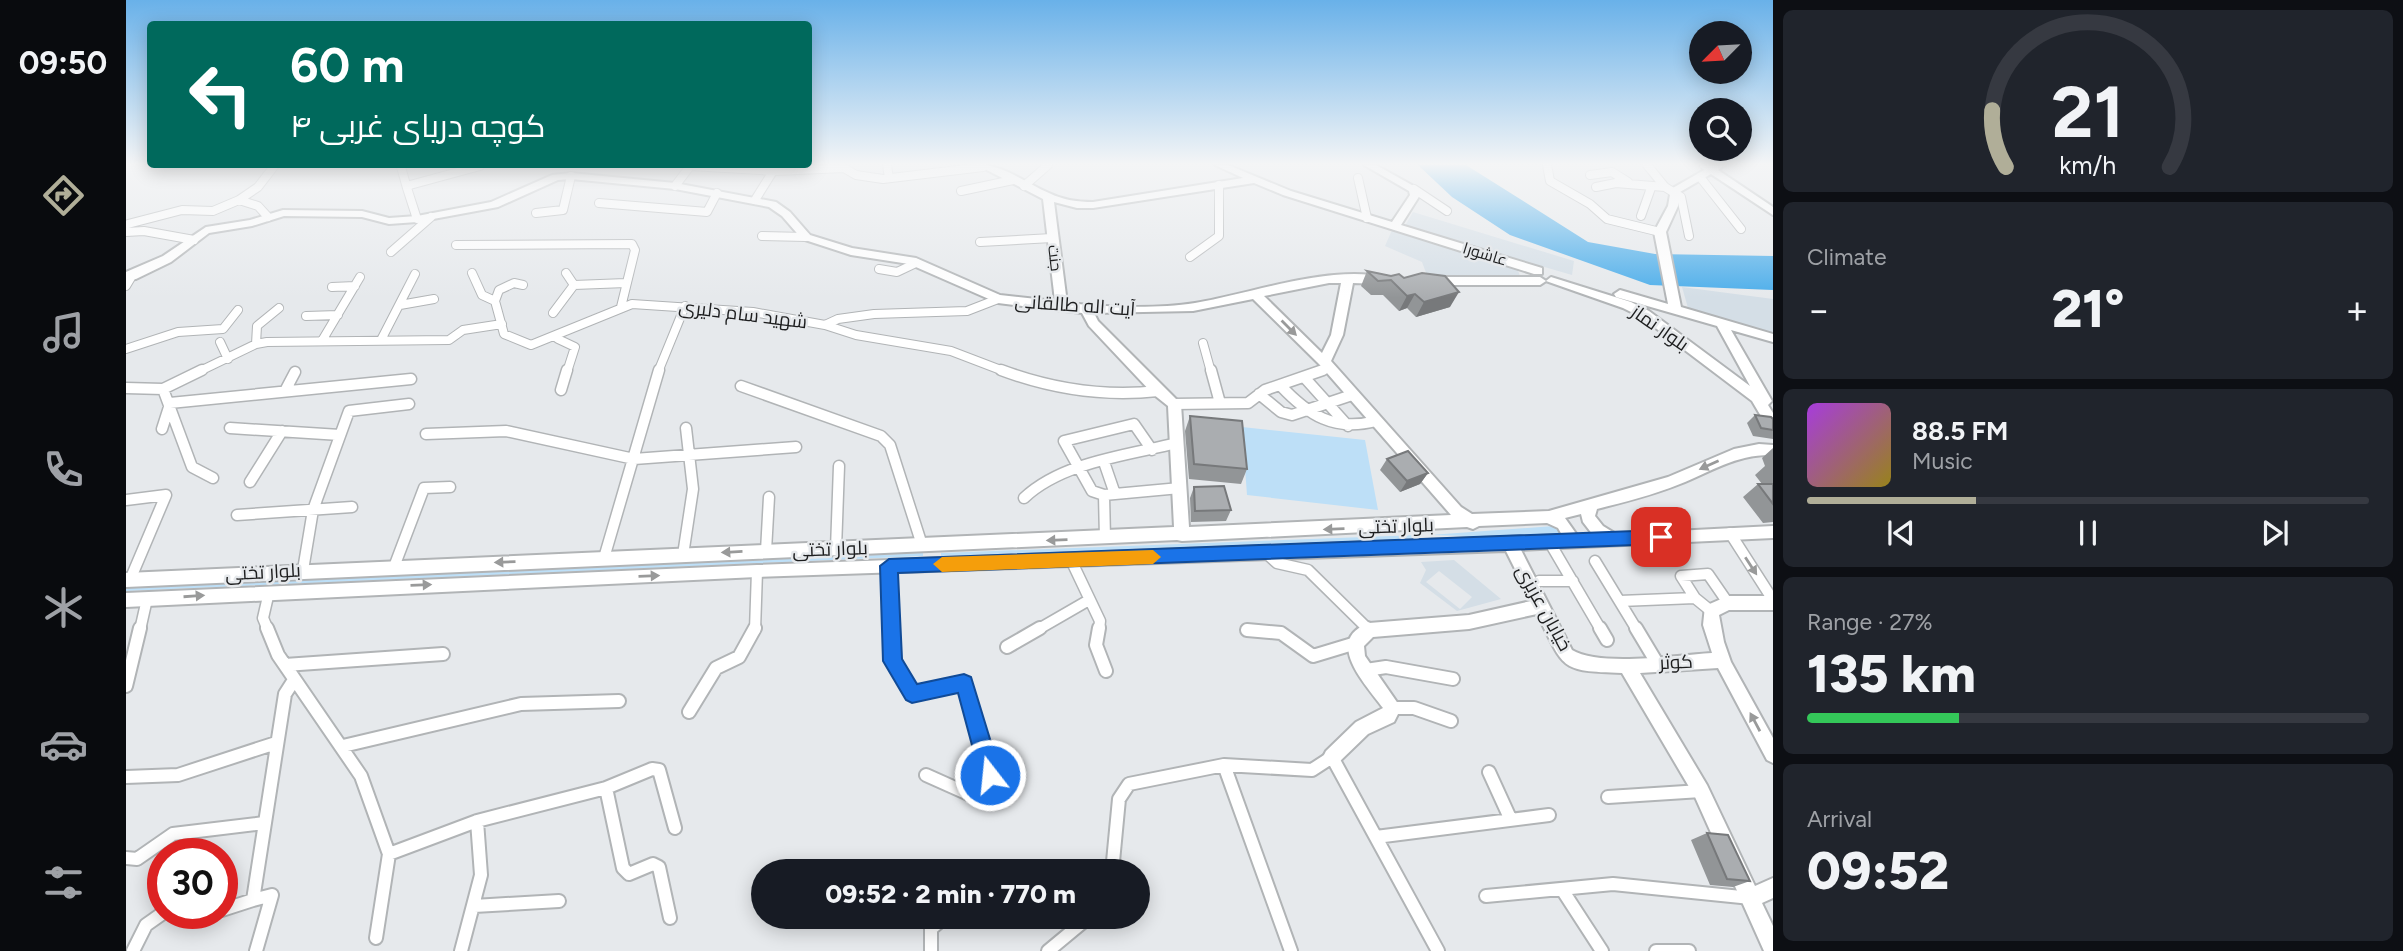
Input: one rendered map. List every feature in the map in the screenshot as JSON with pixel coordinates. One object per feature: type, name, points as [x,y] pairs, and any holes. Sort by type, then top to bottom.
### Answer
[{"type":"street","points":[[126,228],[183,210],[217,209]]},
{"type":"street","points":[[261,209],[268,217]]},
{"type":"street","points":[[414,209],[417,219]]},
{"type":"street","name":"آیت اله طالقانی","points":[[206,230],[252,223],[282,213],[334,216],[352,213],[389,221],[417,219],[465,209]]},
{"type":"street","points":[[536,214],[563,209]]},
{"type":"street","points":[[676,209],[707,212],[708,209]]},
{"type":"street","name":"آیت اله طالقانی","points":[[780,209],[806,237],[851,251],[916,263],[998,299],[1086,309],[1193,307],[1328,279],[1397,281]]},
{"type":"street","name":"جنت","points":[[1049,209],[1061,306]]},
{"type":"street","points":[[1190,257],[1219,236],[1219,209]]},
{"type":"street","name":"عاشورا","points":[[1341,209],[1517,264],[1541,277]]},
{"type":"street","points":[[1365,209],[1367,218]]},
{"type":"street","points":[[1395,226],[1406,209]]},
{"type":"street","points":[[1596,209],[1607,219],[1661,236]]},
{"type":"street","points":[[1641,216],[1643,209]]},
{"type":"street","points":[[1672,209],[1661,236],[1675,309]]},
{"type":"street","points":[[1685,209],[1689,236]]},
{"type":"street","points":[[1726,209],[1741,229]]},
{"type":"street","points":[[128,280],[167,259],[194,240],[206,230],[213,211]]},
{"type":"street","points":[[391,252],[431,216]]},
{"type":"street","points":[[126,228],[194,240]]},
{"type":"street","points":[[762,236],[806,237]]},
{"type":"street","points":[[980,242],[1052,238]]},
{"type":"street","points":[[456,245],[632,244],[635,250],[621,307]]},
{"type":"street","points":[[879,269],[897,272],[916,263]]},
{"type":"street","points":[[472,273],[482,295],[495,301]]},
{"type":"street","points":[[566,273],[573,285]]},
{"type":"street","points":[[381,340],[415,274]]},
{"type":"street","points":[[1416,281],[1521,281],[1541,277]]},
{"type":"street","name":"بلوار نماز","points":[[1541,277],[1649,302],[1773,338]]},
{"type":"street","name":"بلوار نماز","points":[[1541,277],[1627,304],[1645,314],[1757,398],[1773,424]]},
{"type":"street","points":[[1086,309],[1093,323],[1158,391],[1174,404],[1248,403],[1259,394],[1304,377],[1326,365],[1337,335],[1348,278]]},
{"type":"street","points":[[323,339],[358,281],[332,287]]},
{"type":"street","points":[[573,285],[626,283]]},
{"type":"street","points":[[126,388],[163,389],[256,344],[323,339],[449,340],[463,330],[502,324],[495,301],[499,290],[514,284],[523,285]]},
{"type":"street","points":[[553,313],[573,285]]},
{"type":"street","points":[[1649,302],[1672,292]]},
{"type":"street","points":[[1255,294],[1352,394],[1454,517]]},
{"type":"street","points":[[400,305],[434,299]]},
{"type":"street","name":"شهید سام دلیری","points":[[502,324],[504,334],[509,338],[531,345],[558,339],[632,304],[753,312],[825,326],[836,319],[849,317],[964,311],[998,299]]},
{"type":"street","points":[[604,558],[657,374],[685,306]]},
{"type":"street","points":[[256,344],[257,326],[279,308]]},
{"type":"street","points":[[126,349],[178,332],[223,329],[238,310]]},
{"type":"street","points":[[306,316],[338,315]]},
{"type":"street","points":[[1721,323],[1773,415]]},
{"type":"street","points":[[825,326],[867,338],[950,350],[1023,378],[1088,392],[1124,396],[1158,391]]},
{"type":"street","points":[[558,339],[575,347],[561,390]]},
{"type":"street","points":[[1734,347],[1753,341],[1773,346]]},
{"type":"street","points":[[220,342],[228,359]]},
{"type":"street","points":[[1203,342],[1220,403]]},
{"type":"street","points":[[1725,376],[1739,373],[1744,365]]},
{"type":"street","points":[[285,391],[295,372]]},
{"type":"street","points":[[1304,377],[1348,427]]},
{"type":"street","points":[[170,403],[411,379]]},
{"type":"street","points":[[1280,385],[1303,411],[1348,427],[1356,428],[1376,421]]},
{"type":"street","points":[[741,386],[881,436],[890,445],[934,565]]},
{"type":"street","points":[[163,389],[192,467],[213,478]]},
{"type":"street","points":[[1259,394],[1281,412],[1292,415],[1352,394]]},
{"type":"street","points":[[162,429],[170,403]]},
{"type":"street","points":[[303,570],[313,510],[349,411],[408,404]]},
{"type":"street","points":[[1174,404],[1182,535]]},
{"type":"street","points":[[1152,450],[1134,424],[1063,442],[1092,491],[1110,494],[1180,488]]},
{"type":"street","points":[[230,428],[340,435]]},
{"type":"street","points":[[684,555],[693,489],[686,428]]},
{"type":"street","points":[[250,482],[282,431]]},
{"type":"street","points":[[426,434],[506,431],[634,460],[796,447]]},
{"type":"street","points":[[1024,498],[1031,487],[1104,462],[1177,443]]},
{"type":"street","name":"بلوار تختی","points":[[128,580],[303,570],[1182,535],[1454,517],[1474,523],[1549,517],[1672,481],[1738,450],[1755,447],[1773,450]]},
{"type":"street","points":[[1104,462],[1110,494],[1105,538]]},
{"type":"street","points":[[836,549],[839,466]]},
{"type":"street","points":[[394,567],[424,488],[450,486]]},
{"type":"street","points":[[126,500],[166,495],[128,580]]},
{"type":"street","points":[[766,551],[769,497]]},
{"type":"street","points":[[1593,504],[1587,512],[1592,524],[1615,540]]},
{"type":"street","points":[[237,515],[352,507]]},
{"type":"street","points":[[1549,517],[1567,528],[1570,536],[1558,543],[1573,581],[1607,640]]},
{"type":"street","name":"بلوار تختی","points":[[126,600],[757,571],[1558,543],[1773,532]]},
{"type":"street","points":[[1711,611],[1728,603],[1773,601],[1730,533]]},
{"type":"street","name":"خیابان عزیزی","points":[[1510,544],[1566,654],[1580,664],[1628,666]]},
{"type":"street","points":[[1266,552],[1277,563],[1308,570],[1369,630]]},
{"type":"street","points":[[1071,561],[1100,621],[1096,645],[1106,671]]},
{"type":"street","points":[[1595,561],[1657,663]]},
{"type":"street","points":[[889,566],[893,661],[912,694],[964,683],[990,775],[984,787],[973,796],[926,775]]},
{"type":"street","points":[[688,712],[716,668],[739,657],[755,630],[757,571]]},
{"type":"street","points":[[1711,611],[1695,598],[1681,576],[1708,574],[1728,603]]},
{"type":"street","points":[[1539,581],[1573,581]]},
{"type":"street","points":[[268,592],[263,618],[293,680],[343,746],[361,776],[389,854],[376,938]]},
{"type":"street","points":[[1620,601],[1695,598]]},
{"type":"street","points":[[126,686],[147,599]]},
{"type":"street","points":[[1007,648],[1089,600]]},
{"type":"street","points":[[1247,630],[1281,633],[1313,656],[1356,643],[1369,630],[1469,622],[1541,606]]},
{"type":"street","points":[[1711,611],[1710,629],[1773,754]]},
{"type":"street","points":[[1356,643],[1357,658],[1393,708]]},
{"type":"street","points":[[285,665],[443,653]]},
{"type":"street","name":"کوثر","points":[[1628,666],[1657,663],[1731,675]]},
{"type":"street","points":[[1628,666],[1701,791],[1773,948]]},
{"type":"street","points":[[1366,670],[1386,667],[1452,679]]},
{"type":"street","points":[[253,901],[276,743],[285,694],[293,680]]},
{"type":"street","points":[[343,746],[521,704],[620,701]]},
{"type":"street","points":[[1393,708],[1415,708],[1451,721]]},
{"type":"street","points":[[1113,859],[1119,799],[1129,784],[1224,765],[1312,770],[1332,757],[1362,728],[1388,716],[1393,708]]},
{"type":"street","points":[[126,777],[178,775],[276,743]]},
{"type":"street","points":[[1332,757],[1438,951]]},
{"type":"street","points":[[1224,765],[1291,951]]},
{"type":"street","points":[[389,854],[477,821],[606,788],[652,769],[659,770],[674,828]]},
{"type":"street","points":[[1489,772],[1510,818]]},
{"type":"street","points":[[606,788],[623,868],[629,874],[653,864],[659,867],[670,918]]},
{"type":"street","points":[[1608,797],[1701,791]]},
{"type":"street","points":[[1376,837],[1549,815]]},
{"type":"street","points":[[461,951],[481,875],[477,821]]},
{"type":"street","points":[[126,858],[137,859],[173,834],[264,823]]},
{"type":"street","points":[[1486,896],[1563,891],[1613,884],[1751,898],[1773,888]]},
{"type":"street","points":[[1563,891],[1602,951]]},
{"type":"street","points":[[238,905],[272,895],[256,951]]},
{"type":"street","points":[[474,906],[559,901]]},
{"type":"street","points":[[133,951],[147,924]]},
{"type":"street","points":[[931,929],[931,951]]},
{"type":"street","points":[[1048,951],[1075,929]]},
{"type":"street","points":[[1656,951],[1689,951]]},
{"type":"shaded area","points":[[1413,212],[1574,261],[1572,275],[1405,226]]},
{"type":"shaded area","points":[[1392,230],[1517,268],[1520,276],[1428,278],[1422,262],[1385,246]]},
{"type":"shaded area","points":[[1682,287],[1773,299],[1773,333],[1688,308]]},
{"type":"shaded area","points":[[1242,427],[1365,440],[1378,510],[1247,495]]},
{"type":"shaded area","points":[[1554,526],[1561,533],[1504,537],[1430,535]]},
{"type":"shaded area","points":[[1418,535],[1420,538],[941,556],[941,553]]},
{"type":"shaded area","points":[[923,553],[923,556],[126,591],[126,588],[207,584]]},
{"type":"shaded area","points":[[1454,560],[1501,599],[1457,611],[1420,583],[1426,570],[1421,562]],"holes":[[[1439,571],[1472,597],[1460,609],[1426,582]]]},
{"type":"water","points":[[1471,209],[1536,209],[1588,242],[1655,254],[1773,256],[1773,290],[1650,285],[1510,235]]},
{"type":"building","points":[[1367,271],[1391,276],[1399,274],[1404,278],[1422,273],[1445,276],[1459,292],[1424,302],[1415,294],[1407,296],[1391,280],[1378,281]]},
{"type":"building","points":[[1755,415],[1771,417],[1773,430],[1761,428]]},
{"type":"building","points":[[1190,416],[1242,421],[1247,469],[1194,464]]},
{"type":"building","points":[[1408,451],[1428,473],[1407,481],[1387,459]]},
{"type":"building","points":[[1758,484],[1773,484],[1773,504]]},
{"type":"building","points":[[1224,486],[1231,510],[1195,511],[1194,487]]},
{"type":"building","points":[[1707,833],[1728,835],[1750,881],[1727,879]]},
{"type":"slow traffic","points":[[942,564],[1153,557]]},
{"type":"route","points":[[990,775],[964,683],[912,694],[893,661],[889,566],[1661,537]]}]
